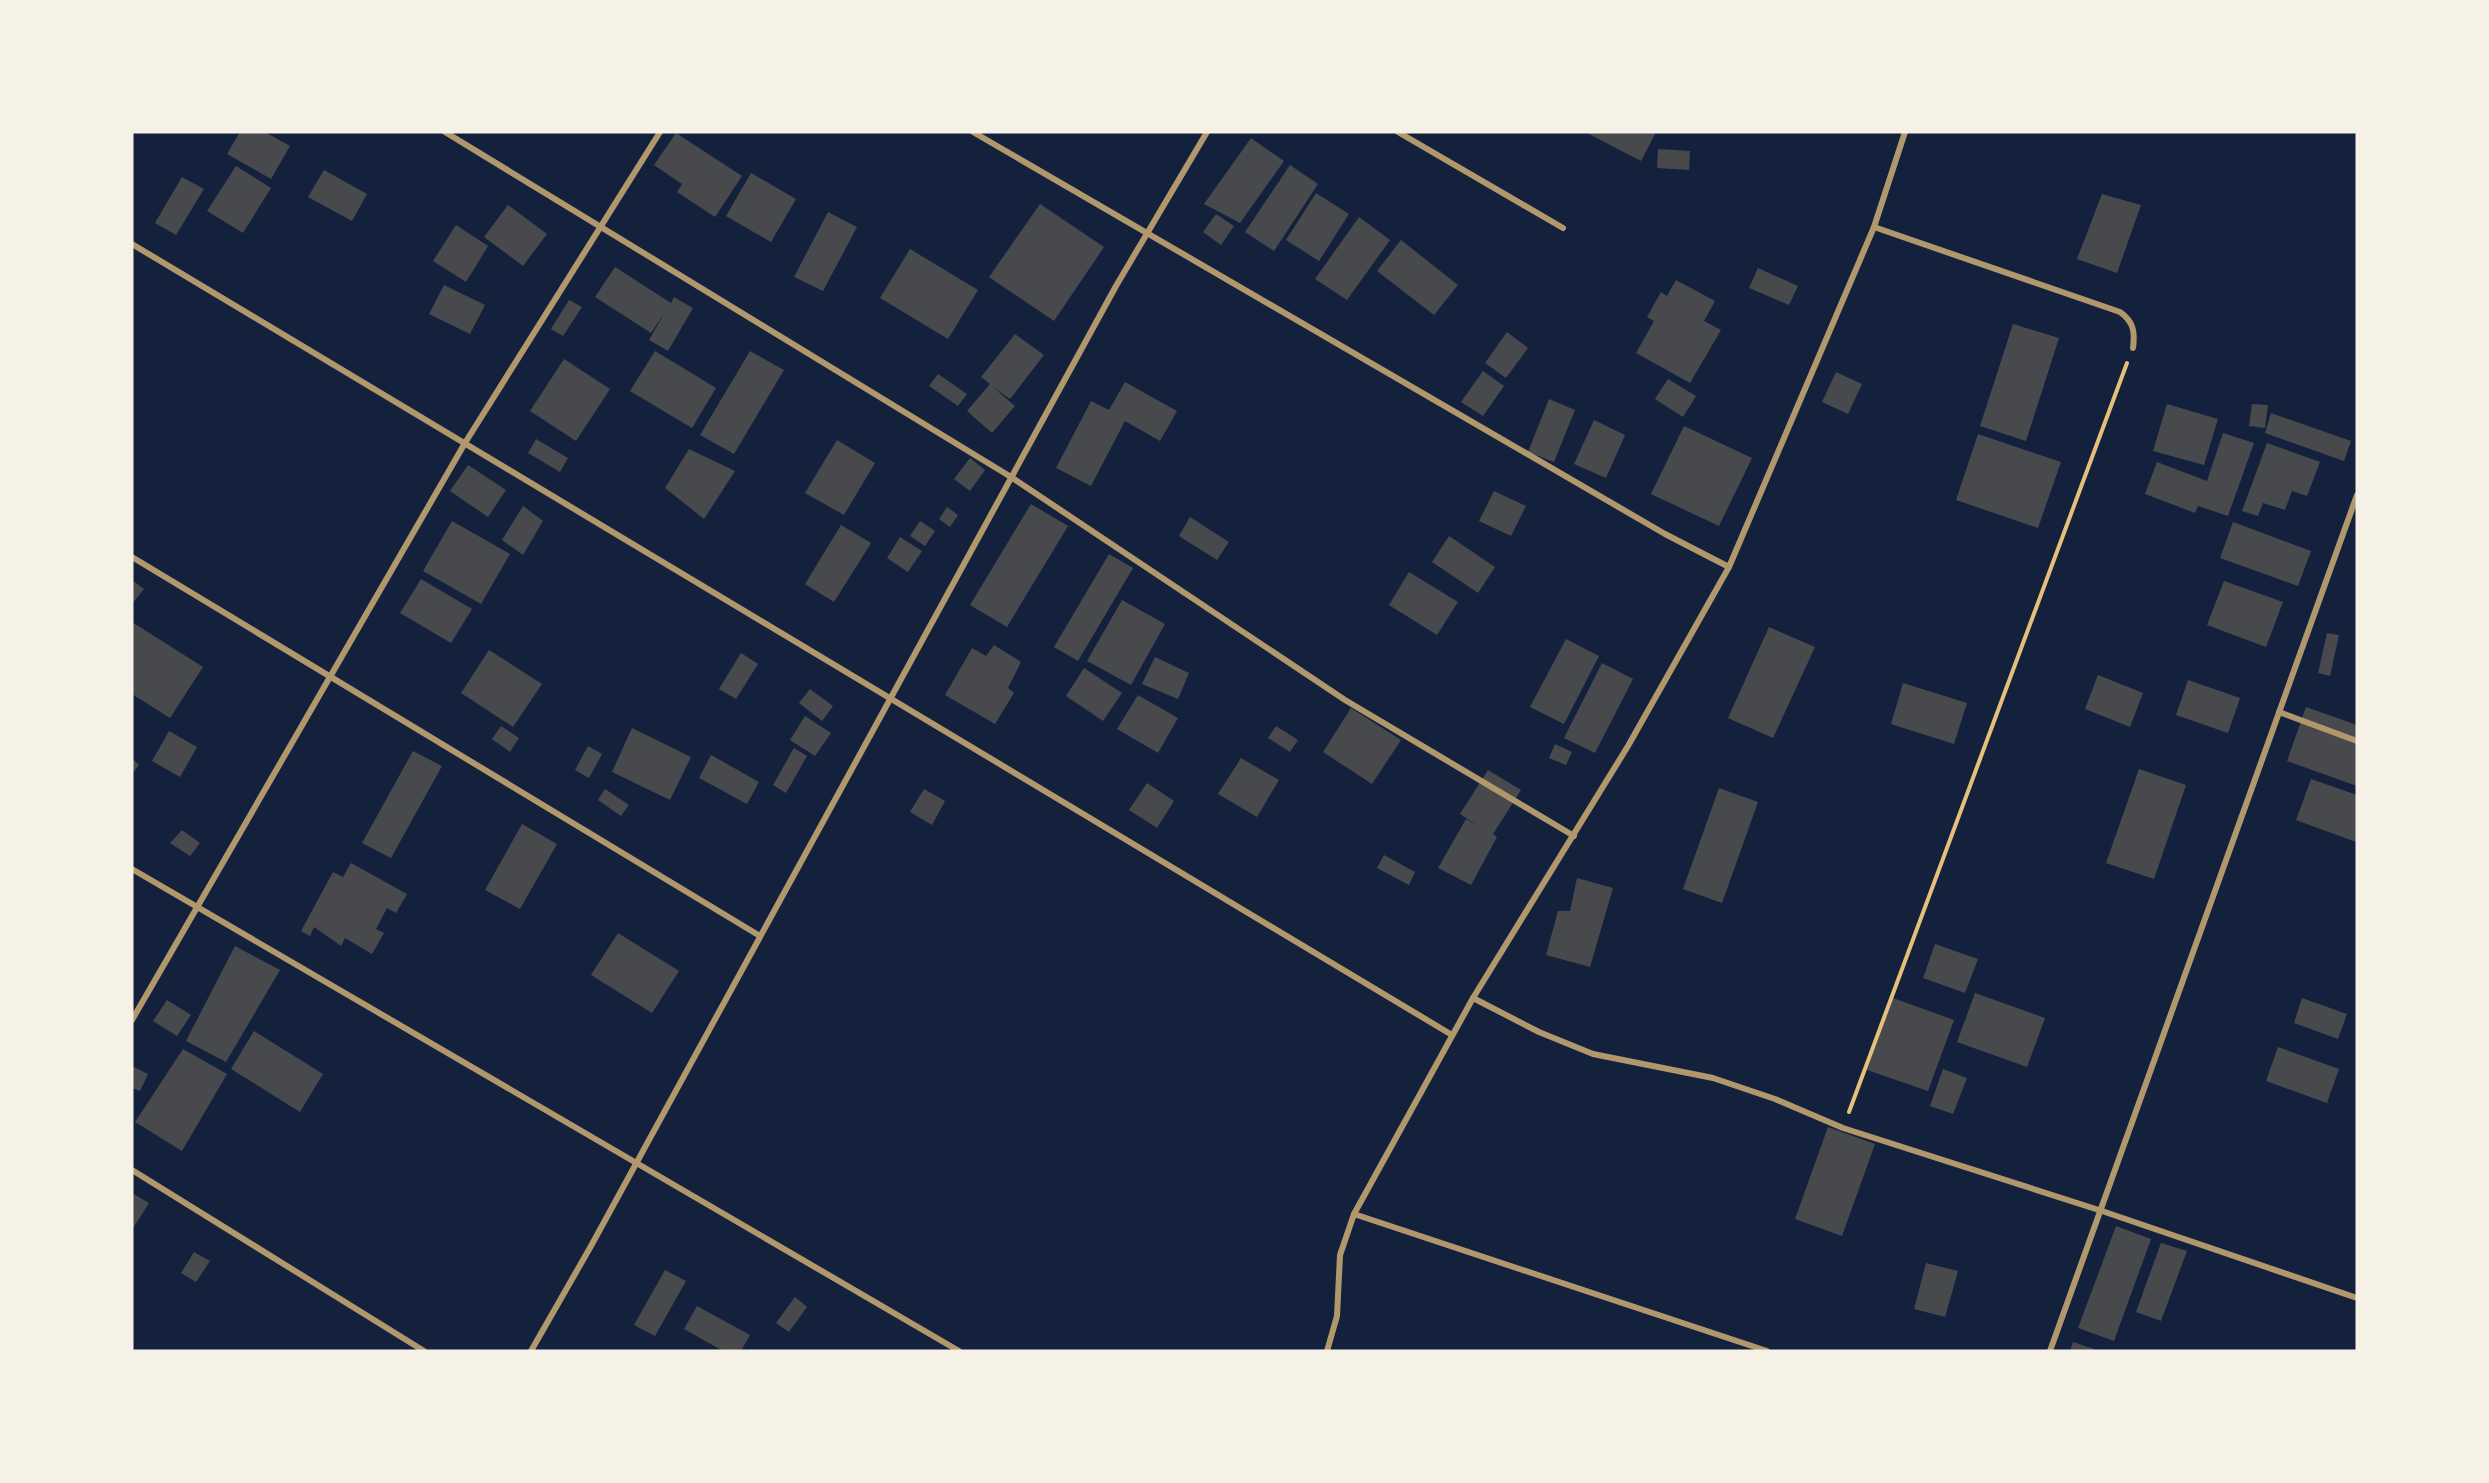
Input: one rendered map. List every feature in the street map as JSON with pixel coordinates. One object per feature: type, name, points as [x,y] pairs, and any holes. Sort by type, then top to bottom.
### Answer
[{"type":"street","points":[[444,132],[1011,477],[1344,700],[1574,836]]},
{"type":"street","points":[[132,1020],[465,443],[602,228],[660,132]]},
{"type":"street","points":[[973,132],[1665,534],[1729,567]]},
{"type":"street","points":[[531,1351],[636,1164],[1011,477],[1146,234],[1207,132]]},
{"type":"street","points":[[1398,132],[1563,228]]},
{"type":"street","points":[[1327,1351],[1337,1316],[1340,1256],[1354,1214],[1473,998],[1629,746],[1729,567],[1874,227],[1905,132]]},
{"type":"street","points":[[1874,227],[2120,312],[2131,320],[2135,334],[2133,348]]},
{"type":"street","points":[[132,244],[1452,1035]]},
{"type":"street","points":[[2050,1351],[2357,495]]},
{"type":"street","points":[[132,557],[760,936]]},
{"type":"street","points":[[2279,712],[2357,741]]},
{"type":"street","points":[[132,869],[959,1351]]},
{"type":"street","points":[[1473,998],[1539,1032],[1593,1054],[1713,1078],[1775,1099],[1843,1128],[2102,1211],[2357,1298]]},
{"type":"street","points":[[132,1170],[424,1351]]},
{"type":"street","points":[[1354,1214],[1767,1351]]},
{"type":"path","points":[[1843,1128],[2133,348]]},
{"type":"building","points":[[240,132],[265,132],[290,146],[271,179],[227,154]]},
{"type":"building","points":[[1585,132],[1656,132],[1641,161]]},
{"type":"building","points":[[676,133],[742,176],[715,217],[677,192],[682,184],[654,165]]},
{"type":"building","points":[[1251,138],[1284,161],[1240,223],[1204,204]]},
{"type":"building","points":[[1658,149],[1690,151],[1689,170],[1657,168]]},
{"type":"building","points":[[1290,165],[1318,184],[1274,251],[1245,232]]},
{"type":"building","points":[[236,166],[271,188],[243,233],[207,211]]},
{"type":"building","points":[[324,170],[367,194],[352,221],[308,197]]},
{"type":"building","points":[[751,173],[796,199],[771,242],[726,216]]},
{"type":"building","points":[[182,177],[204,189],[176,235],[155,223]]},
{"type":"building","points":[[1316,193],[1349,214],[1319,261],[1286,240]]},
{"type":"building","points":[[2102,194],[2141,205],[2117,273],[2077,259]]},
{"type":"building","points":[[1040,204],[1104,247],[1054,321],[989,277]]},
{"type":"building","points":[[508,205],[547,234],[523,266],[484,237]]},
{"type":"building","points":[[828,212],[857,227],[823,291],[794,277]]},
{"type":"building","points":[[1216,214],[1234,226],[1221,245],[1203,232]]},
{"type":"building","points":[[1359,217],[1390,240],[1347,300],[1315,279]]},
{"type":"building","points":[[456,225],[488,246],[466,282],[433,261]]},
{"type":"building","points":[[1401,240],[1458,285],[1434,315],[1377,271]]},
{"type":"building","points":[[910,249],[978,290],[948,339],[880,298]]},
{"type":"building","points":[[615,267],[671,303],[674,297],[693,308],[668,351],[649,340],[665,312],[651,333],[595,297]]},
{"type":"building","points":[[1758,268],[1798,286],[1789,305],[1749,288]]},
{"type":"building","points":[[1676,280],[1715,301],[1704,321],[1721,330],[1690,383],[1636,353],[1654,321],[1647,317],[1661,292],[1667,296]]},
{"type":"building","points":[[444,285],[485,305],[470,334],[429,314]]},
{"type":"building","points":[[569,300],[582,307],[563,336],[551,329]]},
{"type":"building","points":[[2013,324],[2059,338],[2026,441],[1980,426]]},
{"type":"building","points":[[1507,332],[1528,348],[1506,378],[1485,363]]},
{"type":"building","points":[[1015,334],[1044,355],[1010,399],[993,387],[1015,406],[992,433],[967,411],[990,384],[981,377]]},
{"type":"building","points":[[655,351],[716,388],[692,428],[630,391]]},
{"type":"building","points":[[750,351],[784,370],[734,454],[700,435]]},
{"type":"building","points":[[564,359],[610,389],[576,441],[530,411]]},
{"type":"building","points":[[1483,371],[1504,386],[1483,416],[1461,402]]},
{"type":"building","points":[[1836,372],[1862,384],[1848,414],[1822,402]]},
{"type":"building","points":[[938,374],[967,394],[958,406],[929,386]]},
{"type":"building","points":[[1668,379],[1696,396],[1683,417],[1655,399]]},
{"type":"building","points":[[1125,382],[1177,411],[1160,441],[1125,421],[1091,486],[1056,468],[1091,401],[1109,410]]},
{"type":"building","points":[[1549,399],[1575,410],[1554,462],[1528,452]]},
{"type":"building","points":[[2167,404],[2218,419],[2204,465],[2153,451]]},
{"type":"building","points":[[2252,404],[2268,405],[2265,428],[2249,426]]},
{"type":"building","points":[[2271,413],[2351,441],[2344,461],[2265,433]]},
{"type":"building","points":[[1594,420],[1625,435],[1606,478],[1574,464]]},
{"type":"building","points":[[1684,426],[1752,458],[1719,526],[1651,494]]},
{"type":"building","points":[[2223,433],[2254,443],[2228,516],[2198,506],[2195,513],[2145,494],[2157,462],[2207,481]]},
{"type":"building","points":[[1978,434],[2061,462],[2038,528],[1956,500]]},
{"type":"building","points":[[536,439],[568,458],[560,472],[528,453]]},
{"type":"building","points":[[837,440],[875,463],[844,515],[805,493]]},
{"type":"building","points":[[2267,443],[2320,462],[2307,496],[2292,491],[2285,510],[2263,503],[2258,516],[2242,511]]},
{"type":"building","points":[[689,449],[735,471],[704,519],[665,488]]},
{"type":"building","points":[[970,458],[985,470],[970,491],[954,479]]},
{"type":"building","points":[[468,465],[506,490],[488,517],[450,491]]},
{"type":"building","points":[[1494,491],[1526,506],[1511,536],[1479,521]]},
{"type":"building","points":[[1031,504],[1068,526],[1007,627],[970,605]]},
{"type":"building","points":[[523,506],[543,521],[523,555],[502,540]]},
{"type":"building","points":[[947,507],[958,515],[950,527],[939,519]]},
{"type":"building","points":[[1190,517],[1229,542],[1217,560],[1179,536]]},
{"type":"building","points":[[452,521],[510,554],[481,604],[423,571]]},
{"type":"building","points":[[920,521],[935,531],[925,546],[910,536]]},
{"type":"building","points":[[2233,522],[2311,551],[2298,586],[2220,558]]},
{"type":"building","points":[[841,525],[871,543],[834,602],[805,584]]},
{"type":"building","points":[[1449,536],[1495,567],[1478,593],[1432,562]]},
{"type":"building","points":[[900,537],[922,551],[908,572],[887,558]]},
{"type":"building","points":[[1109,554],[1133,568],[1078,661],[1054,647]]},
{"type":"building","points":[[1409,572],[1458,602],[1437,635],[1389,605]]},
{"type":"building","points":[[421,579],[472,609],[451,643],[400,613]]},
{"type":"building","points":[[132,580],[144,589],[132,604]]},
{"type":"building","points":[[2224,581],[2283,602],[2266,647],[2207,625]]},
{"type":"building","points":[[1122,600],[1165,624],[1131,685],[1087,661]]},
{"type":"building","points":[[132,622],[203,667],[170,718],[132,694]]},
{"type":"building","points":[[1769,627],[1815,647],[1773,738],[1728,718]]},
{"type":"building","points":[[2327,633],[2339,635],[2330,676],[2318,673]]},
{"type":"building","points":[[1566,639],[1599,656],[1564,724],[1530,707]]},
{"type":"building","points":[[994,645],[1021,662],[1008,688],[1014,693],[995,724],[945,695],[972,648],[986,656]]},
{"type":"building","points":[[489,650],[542,684],[513,727],[461,693]]},
{"type":"building","points":[[741,653],[758,664],[736,699],[719,689]]},
{"type":"building","points":[[1155,657],[1189,673],[1178,699],[1142,684]]},
{"type":"building","points":[[1602,663],[1633,679],[1595,753],[1564,738]]},
{"type":"building","points":[[1084,668],[1122,693],[1103,721],[1066,696]]},
{"type":"building","points":[[2098,675],[2143,693],[2130,727],[2085,709]]},
{"type":"building","points":[[2188,680],[2240,698],[2228,733],[2176,715]]},
{"type":"building","points":[[1903,683],[1967,703],[1954,744],[1891,724]]},
{"type":"building","points":[[810,689],[833,706],[822,721],[799,703]]},
{"type":"building","points":[[1138,695],[1178,718],[1158,753],[1117,729]]},
{"type":"building","points":[[2306,707],[2357,725],[2357,786],[2287,761]]},
{"type":"building","points":[[1351,708],[1401,740],[1372,784],[1323,752]]},
{"type":"building","points":[[805,716],[831,733],[815,756],[790,740]]},
{"type":"building","points":[[501,726],[519,738],[510,752],[492,739]]},
{"type":"building","points":[[1276,726],[1298,740],[1290,752],[1268,738]]},
{"type":"building","points":[[632,728],[691,757],[670,800],[612,772]]},
{"type":"building","points":[[169,731],[197,747],[180,777],[152,761]]},
{"type":"building","points":[[1555,744],[1572,752],[1566,765],[1549,758]]},
{"type":"building","points":[[588,746],[602,754],[589,778],[575,770]]},
{"type":"building","points":[[794,748],[807,756],[786,793],[773,785]]},
{"type":"building","points":[[413,751],[442,766],[391,858],[362,843]]},
{"type":"building","points":[[711,755],[759,782],[747,804],[699,778]]},
{"type":"building","points":[[132,758],[139,765],[132,774]]},
{"type":"building","points":[[1241,758],[1279,780],[1257,817],[1218,794]]},
{"type":"building","points":[[2139,769],[2186,785],[2154,879],[2106,863]]},
{"type":"building","points":[[1488,770],[1521,790],[1493,834],[1497,837],[1471,885],[1438,868],[1466,819],[1477,825],[1460,814]]},
{"type":"building","points":[[2311,779],[2357,795],[2356,842],[2296,820]]},
{"type":"building","points":[[1147,783],[1174,801],[1157,828],[1129,810]]},
{"type":"building","points":[[1719,788],[1758,802],[1722,903],[1683,889]]},
{"type":"building","points":[[605,789],[629,805],[621,816],[598,800]]},
{"type":"building","points":[[924,789],[945,801],[932,825],[910,812]]},
{"type":"building","points":[[522,824],[557,844],[520,909],[485,890]]},
{"type":"building","points":[[182,830],[200,843],[190,856],[170,843]]},
{"type":"building","points":[[1384,855],[1415,872],[1409,885],[1377,868]]},
{"type":"building","points":[[351,863],[407,894],[396,913],[387,908],[376,929],[384,933],[372,954],[345,938],[341,946],[314,927],[310,936],[301,931],[333,872],[343,877]]},
{"type":"building","points":[[1577,878],[1613,888],[1590,967],[1546,955],[1558,911],[1570,911]]},
{"type":"building","points":[[618,933],[679,971],[652,1013],[591,975]]},
{"type":"building","points":[[1935,944],[1978,959],[1965,993],[1923,978]]},
{"type":"building","points":[[235,946],[280,970],[226,1062],[186,1041]]},
{"type":"building","points":[[1975,993],[2045,1018],[2027,1067],[1957,1042]]},
{"type":"building","points":[[1893,998],[1954,1020],[1928,1091],[1867,1070]]},
{"type":"building","points":[[2302,998],[2347,1014],[2338,1039],[2294,1023]]},
{"type":"building","points":[[167,1000],[191,1015],[177,1036],[153,1021]]},
{"type":"building","points":[[254,1031],[323,1074],[300,1112],[231,1069]]},
{"type":"building","points":[[2278,1047],[2339,1069],[2327,1103],[2266,1081]]},
{"type":"building","points":[[183,1049],[227,1074],[182,1151],[135,1122]]},
{"type":"building","points":[[132,1066],[148,1074],[140,1091],[132,1088]]},
{"type":"building","points":[[1943,1069],[1967,1078],[1953,1114],[1930,1106]]},
{"type":"building","points":[[1828,1127],[1875,1144],[1842,1236],[1795,1219]]},
{"type":"building","points":[[132,1193],[149,1203],[132,1230]]},
{"type":"building","points":[[2116,1226],[2151,1239],[2114,1341],[2078,1328]]},
{"type":"building","points":[[2161,1243],[2187,1251],[2161,1321],[2136,1312]]},
{"type":"building","points":[[194,1252],[210,1261],[196,1282],[181,1273]]},
{"type":"building","points":[[1926,1263],[1958,1271],[1945,1317],[1914,1309]]},
{"type":"building","points":[[665,1270],[686,1281],[655,1336],[634,1325]]},
{"type":"building","points":[[795,1297],[807,1307],[789,1332],[776,1323]]},
{"type":"building","points":[[697,1306],[750,1335],[741,1351],[723,1351],[684,1329]]},
{"type":"building","points":[[2073,1342],[2094,1349],[2094,1351],[2070,1351]]}]
